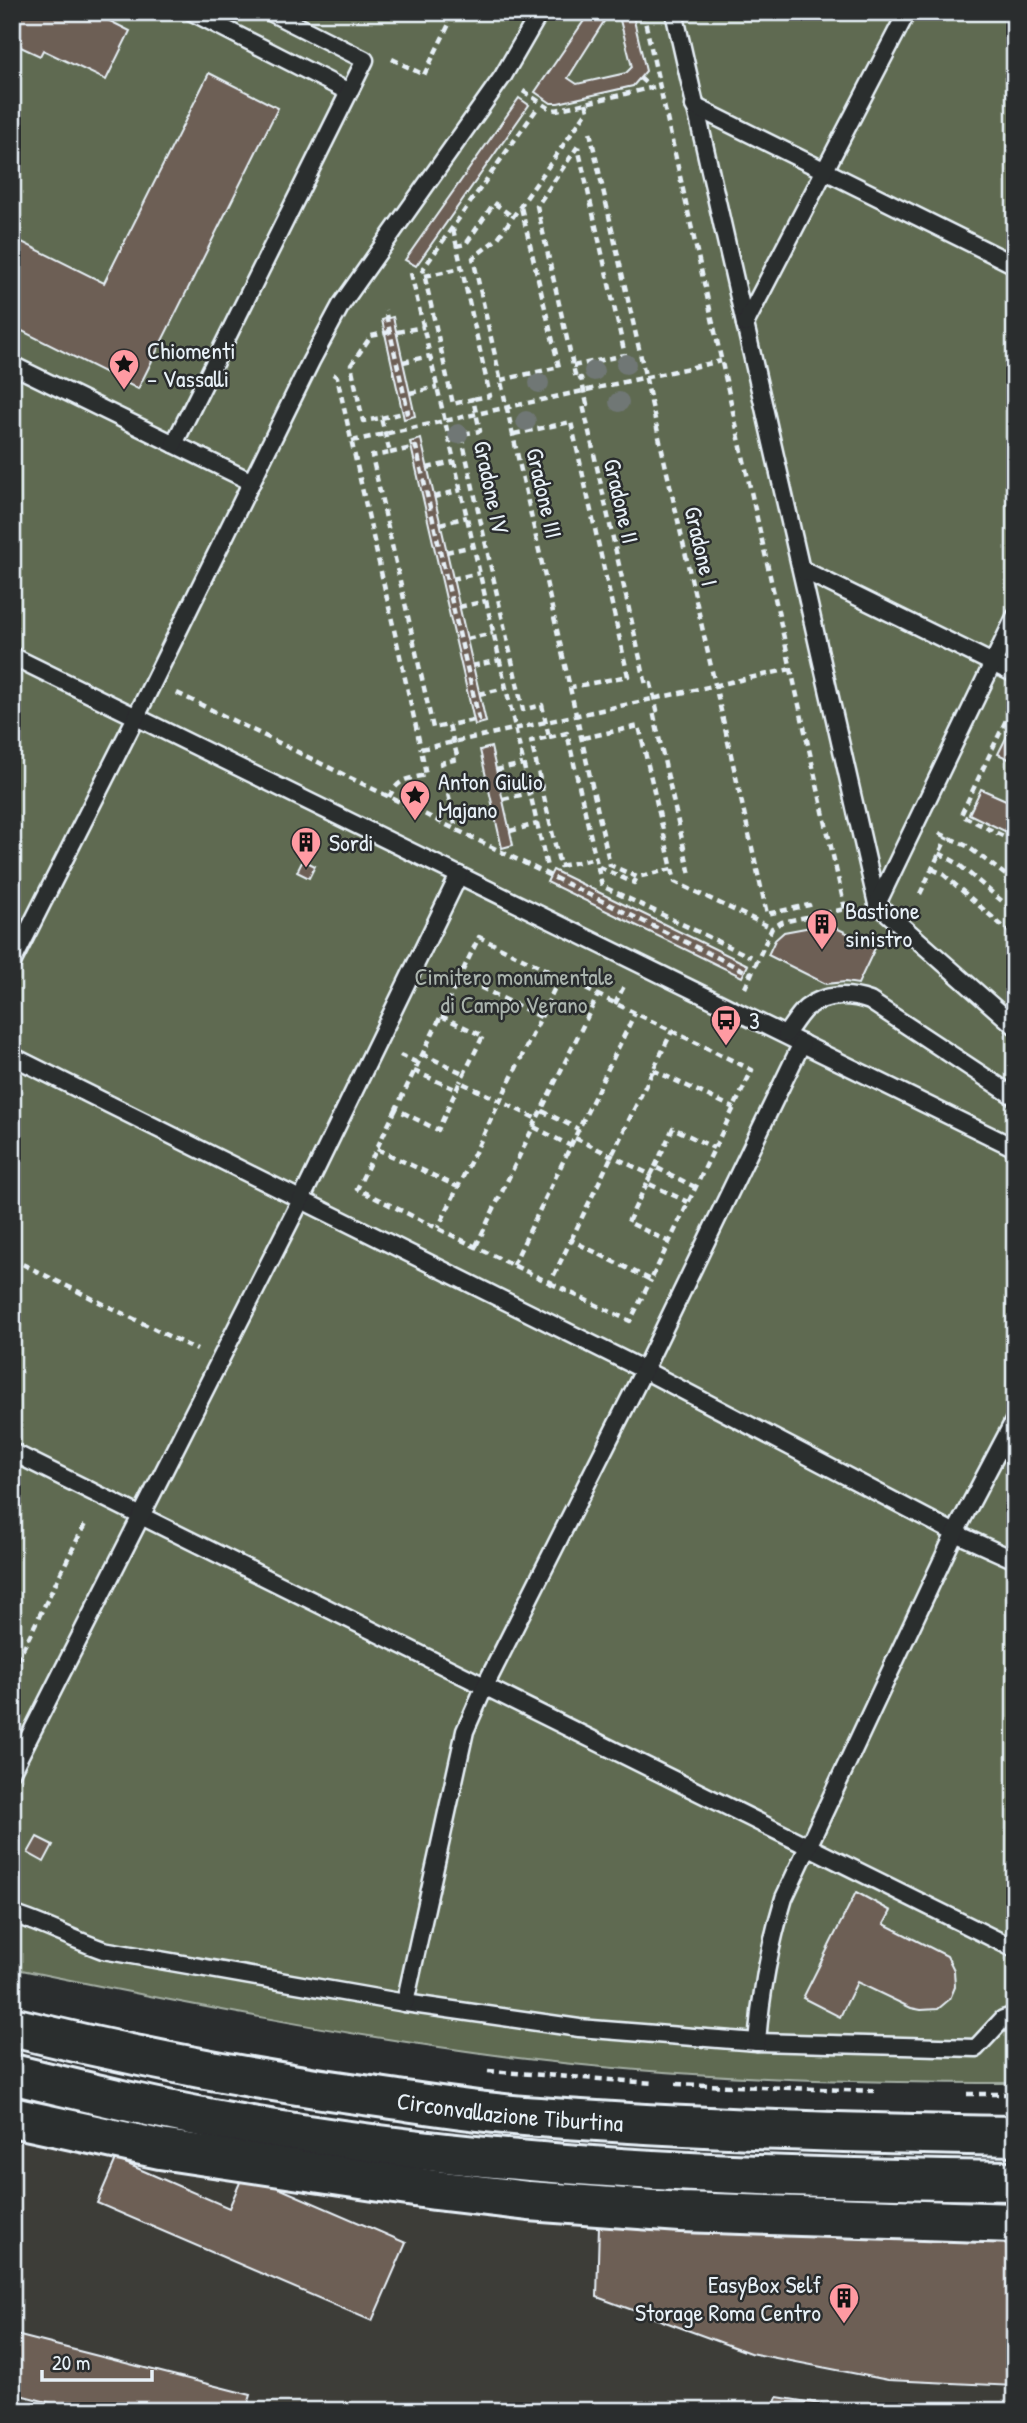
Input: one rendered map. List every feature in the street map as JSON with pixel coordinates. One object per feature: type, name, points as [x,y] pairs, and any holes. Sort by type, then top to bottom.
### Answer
[{"type":"highway","name":"Circonvallazione Tiburtina","points":[[12,2027],[164,2062],[245,2077],[337,2092],[537,2117],[848,2133],[1015,2136]]},
{"type":"highway","name":"Circonvallazione Tiburtina","points":[[12,2074],[158,2109],[236,2123],[324,2137],[520,2160],[751,2175],[1015,2181]]},
{"type":"highway","points":[[12,2117],[160,2149],[422,2188],[516,2199],[694,2213],[1015,2223]]},
{"type":"lane","points":[[192,12],[349,92]]},
{"type":"lane","points":[[174,444],[365,60],[271,12]]},
{"type":"lane","points":[[12,963],[341,305],[503,76],[540,12]]},
{"type":"lane","points":[[674,12],[877,904],[1015,1026]]},
{"type":"lane","points":[[746,324],[907,12]]},
{"type":"lane","points":[[694,106],[1015,265]]},
{"type":"lane","points":[[12,365],[252,482]]},
{"type":"lane","points":[[803,570],[1015,674]]},
{"type":"lane","points":[[877,904],[1015,618]]},
{"type":"lane","points":[[12,656],[1015,1147]]},
{"type":"lane","points":[[12,1771],[301,1200],[459,875]]},
{"type":"lane","points":[[786,1034],[806,1008],[826,998],[853,995],[870,1001],[1015,1097]]},
{"type":"lane","points":[[405,2003],[466,1731],[484,1688],[644,1370],[802,1043]]},
{"type":"lane","points":[[12,1056],[644,1370],[955,1533],[1015,1560]]},
{"type":"lane","points":[[757,2042],[760,1998],[768,1952],[784,1898],[955,1533],[1015,1419]]},
{"type":"lane","points":[[12,1452],[1015,1949]]},
{"type":"lane","points":[[12,1914],[103,1950],[405,2003],[579,2028],[757,2042],[976,2048],[1003,2018],[1015,2015]]},
{"type":"path","points":[[365,60],[371,49],[424,75],[455,12]]},
{"type":"path","points":[[643,12],[848,909],[782,922],[772,928],[745,989]]},
{"type":"path","points":[[640,78],[651,88]]},
{"type":"path","points":[[533,97],[552,110],[659,86]]},
{"type":"path","name":"Gradone III","points":[[586,103],[588,110],[498,238],[473,258],[572,687],[610,865],[637,877]]},
{"type":"path","points":[[452,228],[490,396],[453,404],[424,269],[452,228],[536,110]]},
{"type":"path","name":"Gradone I","points":[[590,132],[767,914],[809,905],[812,917]]},
{"type":"path","name":"Gradone II","points":[[573,366],[625,355],[578,146],[537,206],[573,366],[576,379],[581,377],[584,390],[587,404],[583,405],[646,685],[651,684],[657,710],[653,711],[690,875]]},
{"type":"path","points":[[456,246],[466,244],[494,203],[513,217]]},
{"type":"path","points":[[501,380],[559,367],[521,206]]},
{"type":"path","points":[[425,276],[461,268]]},
{"type":"path","points":[[411,273],[547,867]]},
{"type":"path","points":[[385,310],[390,332],[408,412],[363,421],[351,365],[371,336],[390,332]]},
{"type":"path","points":[[397,332],[424,327]]},
{"type":"path","points":[[403,362],[430,356]]},
{"type":"path","points":[[352,441],[721,361]]},
{"type":"path","points":[[330,373],[337,377],[426,775],[402,780],[389,797]]},
{"type":"path","points":[[410,393],[438,387]]},
{"type":"path","name":"Gradone IV","points":[[473,399],[480,430],[461,435],[523,710],[542,705],[545,721]]},
{"type":"path","points":[[381,418],[390,453]]},
{"type":"path","points":[[514,434],[571,422],[628,676],[572,687]]},
{"type":"path","points":[[416,447],[479,719],[449,725],[433,728],[372,456],[416,447]]},
{"type":"path","points":[[427,468],[454,462]]},
{"type":"path","points":[[434,497],[461,490]]},
{"type":"path","points":[[440,524],[467,517]]},
{"type":"path","points":[[446,552],[474,546]]},
{"type":"path","points":[[453,579],[480,573]]},
{"type":"path","points":[[459,607],[486,601]]},
{"type":"path","points":[[467,639],[494,633]]},
{"type":"path","points":[[472,666],[500,660]]},
{"type":"path","points":[[421,749],[791,669]]},
{"type":"path","points":[[154,682],[751,974]]},
{"type":"path","points":[[479,694],[506,688]]},
{"type":"path","points":[[1015,722],[1007,718],[961,815],[1015,842]]},
{"type":"path","points":[[545,721],[549,737]]},
{"type":"path","points":[[449,725],[458,759],[441,763],[456,830]]},
{"type":"path","points":[[583,738],[639,726],[675,882],[772,928]]},
{"type":"path","points":[[596,858],[560,866],[531,741],[567,733],[596,858],[602,886],[751,957]]},
{"type":"path","points":[[496,770],[523,764]]},
{"type":"path","points":[[977,765],[984,768]]},
{"type":"path","points":[[503,799],[530,793]]},
{"type":"path","points":[[510,831],[537,824]]},
{"type":"path","points":[[930,829],[967,846],[1015,882]]},
{"type":"path","points":[[920,894],[947,837]]},
{"type":"path","points":[[939,853],[957,863],[1015,912]]},
{"type":"path","points":[[598,867],[634,883],[637,877],[672,869]]},
{"type":"path","points":[[932,869],[943,874],[1015,937]]},
{"type":"path","points":[[479,937],[752,1070],[630,1321],[357,1189],[459,978],[479,937]]},
{"type":"path","points":[[438,1228],[560,977]]},
{"type":"path","points":[[459,978],[541,1017]]},
{"type":"path","points":[[615,1004],[621,992]]},
{"type":"path","points":[[476,1247],[598,995]]},
{"type":"path","points":[[513,1265],[635,1013]]},
{"type":"path","points":[[396,1109],[438,1130],[483,1036],[441,1016]]},
{"type":"path","points":[[550,1283],[672,1031]]},
{"type":"path","points":[[422,1054],[464,1074]]},
{"type":"path","points":[[409,1059],[418,1063]]},
{"type":"path","points":[[653,1070],[734,1108]]},
{"type":"path","points":[[414,1071],[457,1090]]},
{"type":"path","points":[[460,1082],[537,1119]]},
{"type":"path","points":[[541,1111],[578,1129]]},
{"type":"path","points":[[534,1127],[570,1146]]},
{"type":"path","points":[[669,1242],[628,1222],[650,1175],[673,1128],[714,1148]]},
{"type":"path","points":[[575,1138],[650,1175]]},
{"type":"path","points":[[377,1149],[458,1187]]},
{"type":"path","points":[[655,1167],[695,1187]]},
{"type":"path","points":[[647,1183],[688,1202]]},
{"type":"path","points":[[571,1240],[650,1280]]},
{"type":"path","points":[[12,1259],[220,1361]]},
{"type":"path","points":[[12,1671],[86,1522]]},
{"type":"path","points":[[12,1653],[20,1657]]},
{"type":"path","points":[[483,2070],[662,2084],[879,2092]]},
{"type":"path","points":[[961,2094],[1015,2094]]},
{"type":"shaded area","points":[[12,2135],[1015,2242],[1015,2411],[12,2411]]},
{"type":"green space","name":"Cimitero monumentale di Campo Verano","points":[[12,12],[1015,12],[1015,2083],[890,2082],[704,2075],[518,2058],[264,2018],[12,1968]]},
{"type":"building","points":[[12,12],[92,12],[130,31],[106,80],[43,50],[40,56],[12,43]]},
{"type":"building","points":[[590,12],[610,12],[568,78],[577,84],[626,73],[632,67],[619,16],[613,12],[632,12],[646,71],[633,86],[551,103],[535,92]]},
{"type":"building","points":[[209,73],[278,108],[138,389],[12,326],[12,237],[104,283]]},
{"type":"building","points":[[519,98],[529,105],[416,266],[405,260]]},
{"type":"building","points":[[393,317],[415,416],[404,419],[382,320]]},
{"type":"building","points":[[421,439],[486,722],[475,725],[410,442]]},
{"type":"building","points":[[1011,728],[1015,729],[1015,762],[998,754]]},
{"type":"building","points":[[491,747],[513,845],[502,848],[480,750]]},
{"type":"building","points":[[981,789],[1015,804],[1015,836],[969,814]]},
{"type":"building","name":"Sordi","points":[[303,860],[315,866],[309,878],[297,872]]},
{"type":"building","points":[[553,870],[748,965],[742,977],[547,882]]},
{"type":"building","name":"Bastione sinistro","points":[[827,924],[876,946],[858,984],[826,984],[768,955],[775,940],[784,932]]},
{"type":"building","points":[[37,1837],[53,1845],[44,1862],[28,1853]]},
{"type":"building","points":[[856,1892],[891,1911],[884,1924],[947,1956],[954,1970],[955,1987],[950,1999],[938,2009],[911,2008],[857,1982],[840,2017],[803,1998]]},
{"type":"building","points":[[116,2159],[229,2208],[244,2173],[406,2243],[372,2321],[97,2203]]},
{"type":"building","name":"EasyBox Self Storage Roma Centro","points":[[599,2225],[1015,2242],[1015,2386],[888,2380],[750,2353],[597,2297]]},
{"type":"building","points":[[12,2334],[251,2395],[246,2411],[82,2411],[12,2393]]},
{"type":"building","points":[[777,2397],[839,2407],[838,2411],[772,2411]]},
{"type":"place","name":"Chiomenti – Vassalli","points":[[124,391]]},
{"type":"place","name":"Anton Giulio Majano","points":[[415,822]]},
{"type":"place","name":"Sordi","points":[[306,869]]},
{"type":"place","name":"Bastione sinistro","points":[[822,951]]},
{"type":"place","name":"3","points":[[726,1047]]},
{"type":"place","name":"EasyBox Self Storage Roma Centro","points":[[844,2325]]}]
